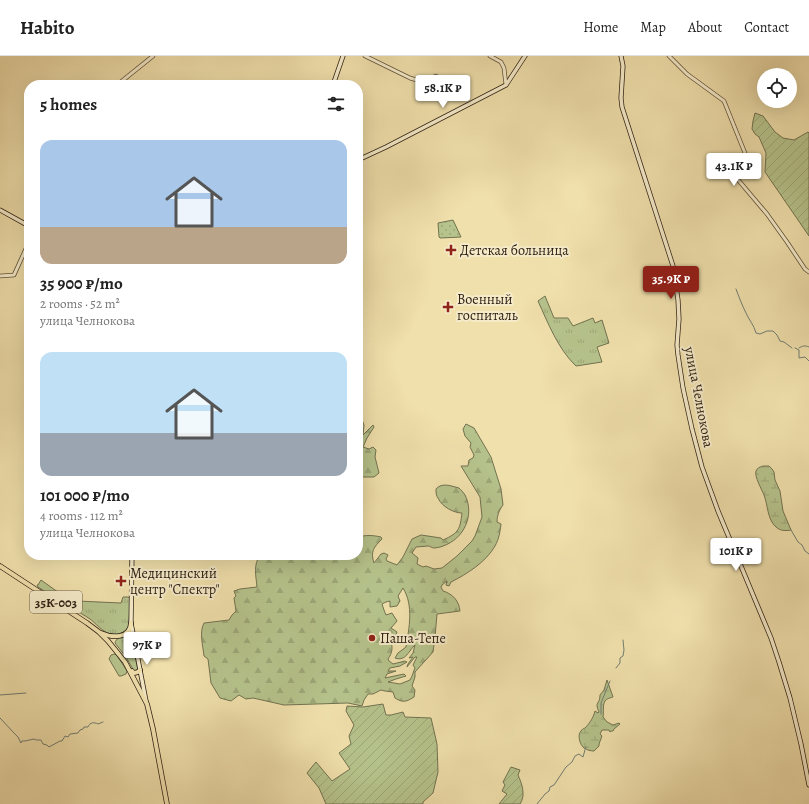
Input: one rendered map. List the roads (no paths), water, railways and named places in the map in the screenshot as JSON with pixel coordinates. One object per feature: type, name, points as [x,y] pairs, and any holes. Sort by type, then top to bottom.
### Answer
[{"type":"main road","points":[[335,80],[343,56]]},
{"type":"main road","points":[[363,158],[506,84],[525,56]]},
{"type":"main road","name":"улица Челнокова","points":[[621,56],[623,66],[621,98],[622,107],[673,266],[678,300],[678,355],[683,388],[692,429],[702,467],[718,511],[771,638],[790,698],[809,785]]},
{"type":"main road","points":[[0,210],[24,223]]},
{"type":"main road","points":[[99,632],[117,636],[127,633],[131,628],[132,560]]},
{"type":"main road","name":"35К-003","points":[[0,566],[81,618],[99,632],[118,652],[130,670],[147,704],[167,804]]},
{"type":"main road","points":[[131,623],[147,704]]},
{"type":"main road","points":[[127,633],[131,633],[134,640]]},
{"type":"main road","points":[[117,636],[113,642],[113,645],[118,652]]},
{"type":"main road","points":[[130,670],[133,673],[137,673],[140,670]]},
{"type":"street","points":[[123,80],[153,56]]},
{"type":"street","points":[[365,56],[410,78],[423,81],[436,76]]},
{"type":"street","points":[[490,56],[501,62],[504,68],[506,84]]},
{"type":"street","points":[[670,56],[687,74],[724,102],[749,163],[748,167],[734,175],[767,214],[805,269],[809,272]]},
{"type":"street","points":[[0,276],[14,275],[24,253]]},
{"type":"waterway","points":[[736,289],[756,333],[760,334],[767,331],[773,331],[780,341],[792,348]]},
{"type":"waterway","points":[[799,348],[804,346],[809,347]]},
{"type":"waterway","points":[[795,348],[799,350],[799,358],[805,357],[809,361]]},
{"type":"waterway","points":[[791,530],[798,542],[809,554]]},
{"type":"waterway","points":[[616,668],[620,663],[620,658],[623,656],[623,640]]},
{"type":"waterway","points":[[601,714],[601,703],[610,681]]},
{"type":"waterway","points":[[0,695],[26,693]]},
{"type":"waterway","points":[[0,718],[18,737],[21,743],[22,741],[34,739],[41,740],[43,744],[49,747],[62,741],[65,736],[68,737],[70,734],[78,733],[84,727],[88,727],[91,723],[98,724],[103,722]]},
{"type":"waterway","points":[[537,804],[549,791],[550,787],[554,785],[575,756],[579,754],[583,757],[585,750]]},
{"type":"place","name":"Детская больница","points":[[451,250]]},
{"type":"place","name":"Военный госпиталь","points":[[448,307]]},
{"type":"place","name":"Медицинский центр \"Спектр\"","points":[[121,581]]},
{"type":"place","name":"Паша-Тепе","points":[[372,638]]}]
